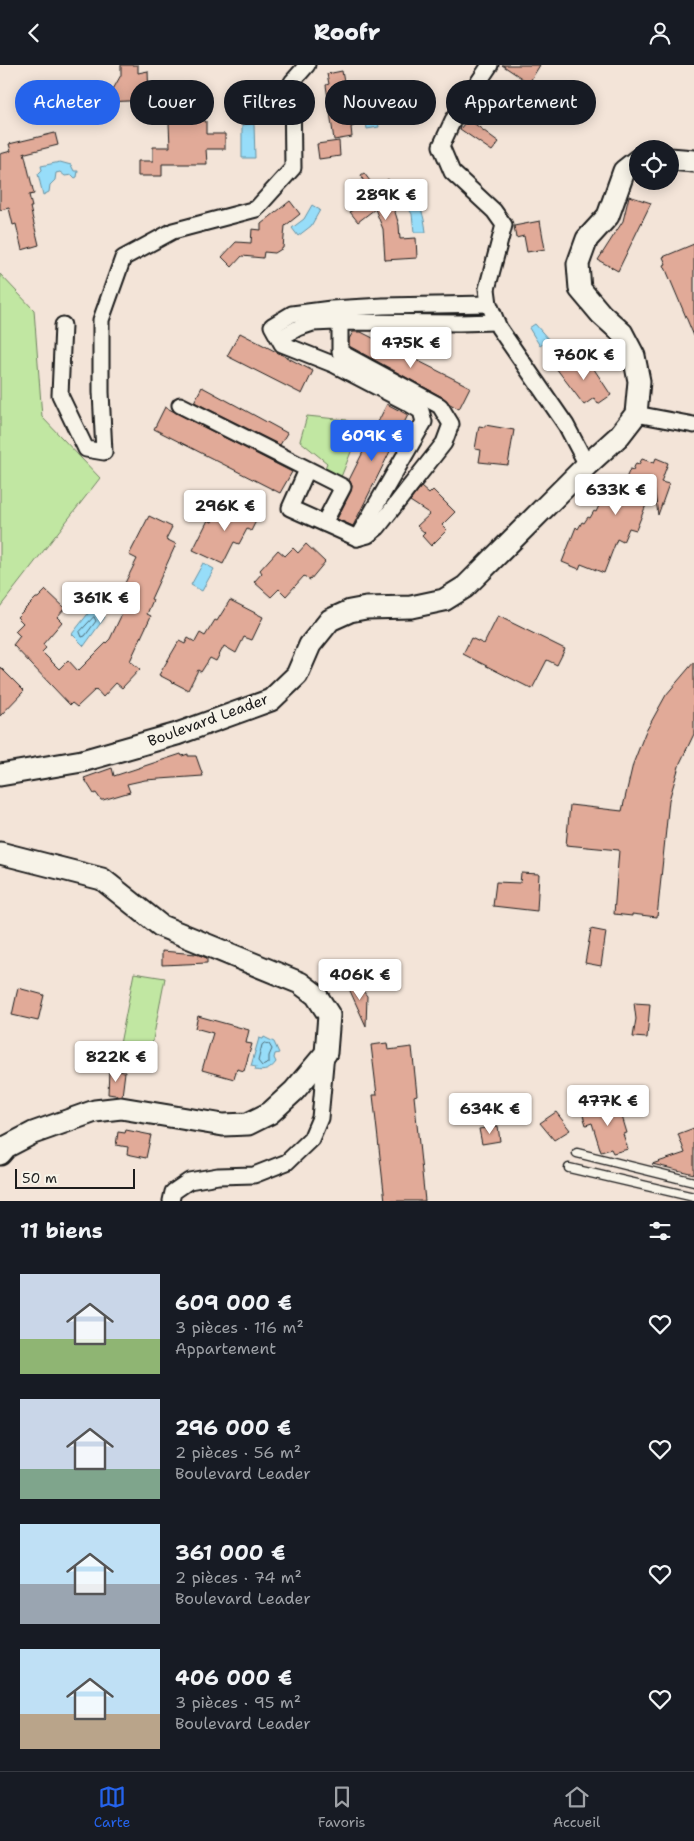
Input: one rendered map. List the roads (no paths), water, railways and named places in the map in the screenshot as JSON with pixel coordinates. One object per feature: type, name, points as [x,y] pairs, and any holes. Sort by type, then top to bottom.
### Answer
[{"type":"street","points":[[63,325],[60,395],[86,449],[104,452],[101,392],[101,320],[123,258],[172,231],[256,209],[293,168],[292,82],[308,65]]},
{"type":"street","points":[[490,65],[454,120],[441,146],[452,172],[494,211],[504,225],[487,289],[489,304],[496,322],[566,425],[587,465]]},
{"type":"street","points":[[679,160],[694,161]]},
{"type":"street","points":[[629,167],[624,171],[608,215],[587,239],[578,264],[580,289],[600,314],[622,333],[634,356],[639,381],[636,414],[694,425]]},
{"type":"street","points":[[276,332],[313,323],[340,321],[363,314],[489,304]]},
{"type":"street","points":[[276,332],[292,314],[331,309],[459,323],[496,322]]},
{"type":"street","points":[[307,470],[290,508],[357,538],[368,535],[378,527],[444,443],[451,423],[440,406],[340,353],[340,321]]},
{"type":"street","points":[[276,332],[282,344],[335,365],[420,411],[424,422],[357,538]]},
{"type":"street","points":[[180,405],[343,487],[324,523]]},
{"type":"street","name":"Boulevard Leader","points":[[0,775],[91,758],[177,734],[271,700],[297,675],[310,645],[330,620],[350,611],[366,608],[411,607],[444,600],[465,587],[618,436],[636,414]]},
{"type":"street","points":[[0,853],[102,879],[161,926],[300,983],[316,995],[329,1015],[320,1117],[311,1139],[287,1162],[254,1175],[218,1176],[189,1181],[172,1192],[172,1201]]},
{"type":"street","points":[[0,1153],[6,1147],[33,1133],[95,1111],[121,1108],[223,1125],[248,1124],[270,1113],[294,1091],[326,1053]]},
{"type":"lane","points":[[577,1153],[694,1182]]},
{"type":"lane","points":[[569,1168],[694,1197]]},
{"type":"water","points":[[242,125],[254,125],[255,158],[242,158]]},
{"type":"water","points":[[366,125],[379,125],[379,127],[367,129]]},
{"type":"water","points":[[60,162],[71,165],[74,171],[78,171],[77,177],[75,178],[72,175],[65,176],[60,172],[56,173],[49,192],[43,195],[38,174],[42,170],[41,166]]},
{"type":"water","points":[[411,193],[422,211],[426,232],[414,232],[412,214],[403,199]]},
{"type":"water","points":[[312,205],[320,210],[311,226],[298,236],[292,228],[304,219]]},
{"type":"water","points":[[535,324],[549,340],[540,346],[529,328]]},
{"type":"water","points":[[203,563],[214,569],[202,591],[191,585]]},
{"type":"water","points":[[91,610],[105,617],[84,646],[72,634]]},
{"type":"water","points":[[264,1037],[274,1042],[279,1053],[275,1054],[276,1062],[272,1067],[262,1071],[255,1070],[256,1067],[251,1066],[259,1038],[263,1039]]}]
